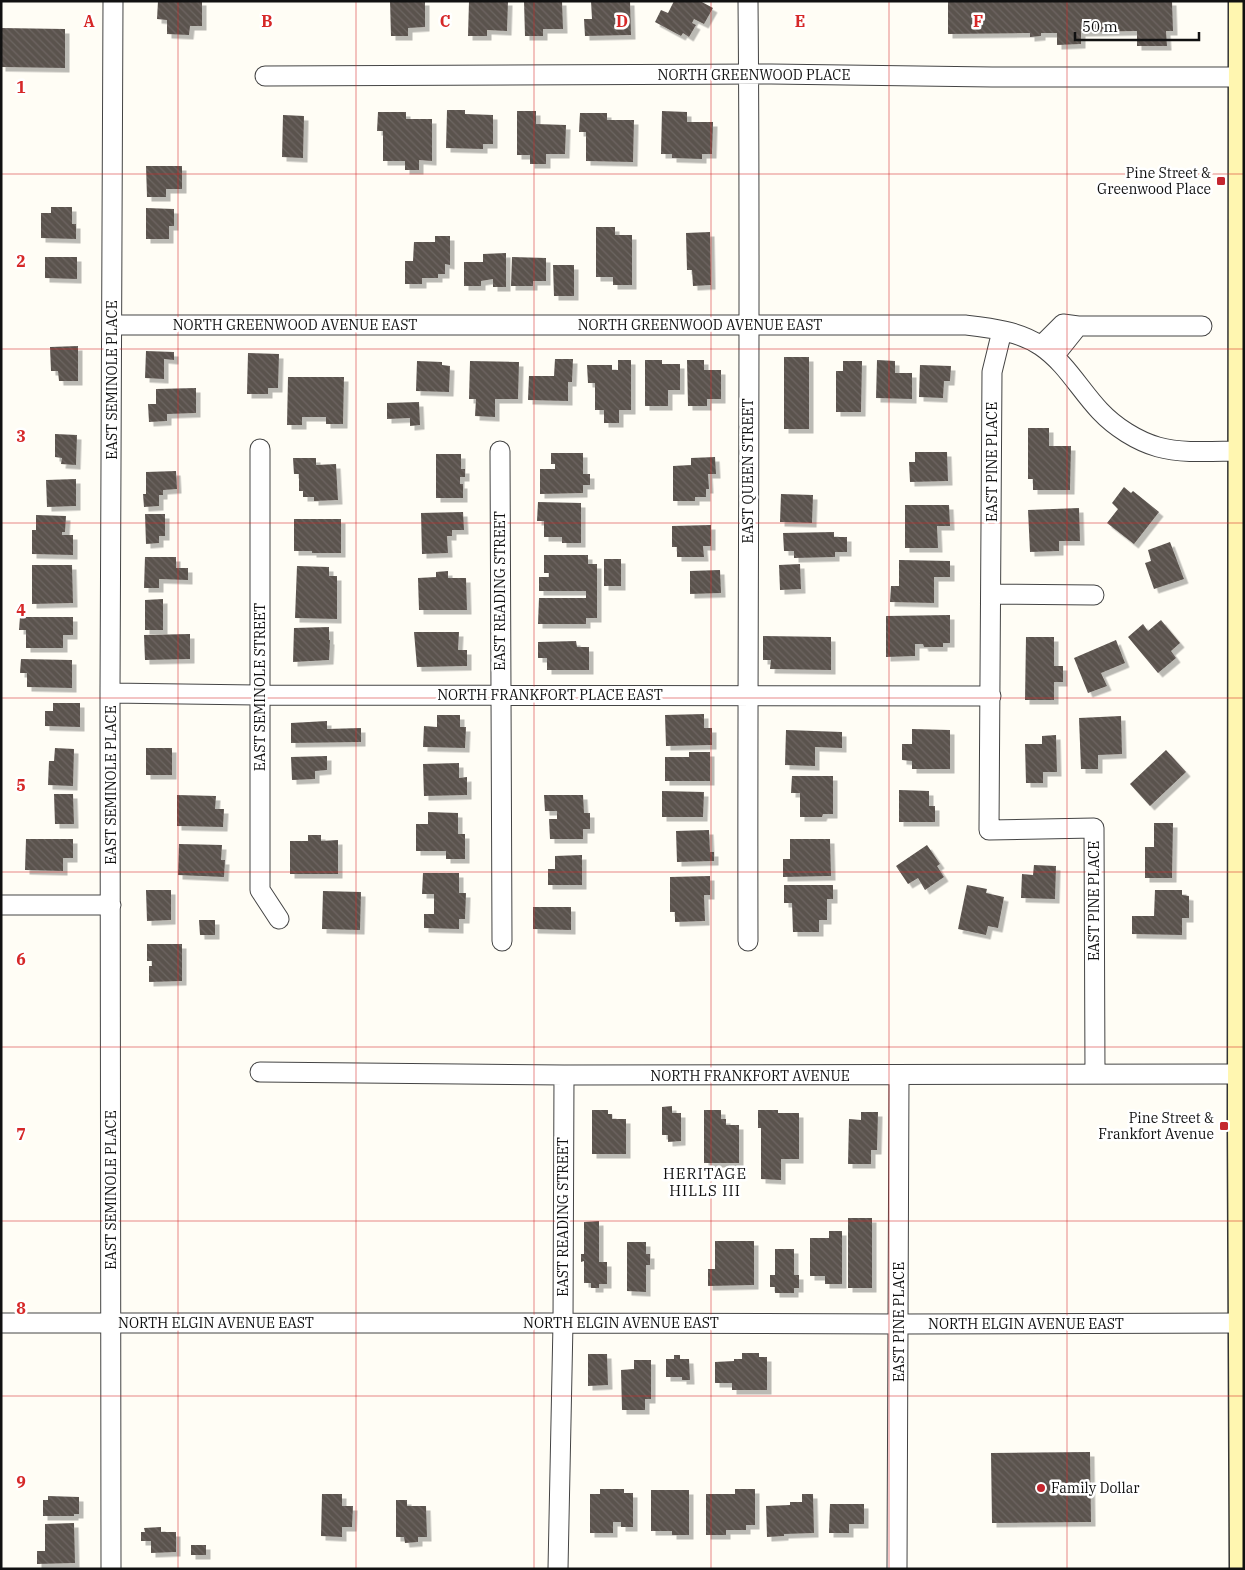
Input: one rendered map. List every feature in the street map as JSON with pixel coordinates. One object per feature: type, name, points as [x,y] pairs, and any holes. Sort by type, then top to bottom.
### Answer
[{"type":"main road","points":[[1242,1],[1243,941],[1241,1074],[1243,1569]]},
{"type":"street","name":"EAST SEMINOLE PLACE","points":[[111,1569],[110,693],[113,1]]},
{"type":"street","name":"EAST QUEEN STREET","points":[[748,1],[748,941]]},
{"type":"street","name":"NORTH GREENWOOD PLACE","points":[[265,76],[749,74],[1242,77]]},
{"type":"street","points":[[1048,351],[1063,324],[1078,326],[1202,326]]},
{"type":"street","name":"NORTH GREENWOOD AVENUE EAST","points":[[112,326],[965,326],[1002,331],[1024,337],[1048,351],[1075,379],[1100,411],[1131,435],[1158,447],[1177,450],[1243,451]]},
{"type":"street","name":"EAST PINE PLACE","points":[[1002,331],[992,372],[989,830],[1094,828],[1095,1074]]},
{"type":"street","name":"EAST SEMINOLE STREET","points":[[260,449],[260,890],[279,919]]},
{"type":"street","name":"EAST READING STREET","points":[[500,451],[502,941]]},
{"type":"street","points":[[991,594],[1094,594]]},
{"type":"street","name":"NORTH FRANKFORT PLACE EAST","points":[[110,693],[991,696]]},
{"type":"street","points":[[1,905],[111,905]]},
{"type":"street","name":"NORTH FRANKFORT AVENUE","points":[[260,1072],[564,1076],[1241,1074]]},
{"type":"street","name":"EAST READING STREET","points":[[558,1569],[563,1323],[564,1076]]},
{"type":"street","name":"EAST PINE PLACE","points":[[897,1569],[899,1076]]},
{"type":"street","name":"NORTH ELGIN AVENUE EAST","points":[[1,1323],[1242,1323]]},
{"type":"building","points":[[158,1],[202,1],[202,26],[190,26],[189,35],[167,34],[167,20],[157,19]]},
{"type":"building","points":[[390,1],[425,1],[425,27],[408,28],[408,36],[391,36]]},
{"type":"building","points":[[469,1],[508,1],[507,31],[487,30],[487,36],[468,36]]},
{"type":"building","points":[[524,1],[562,1],[563,29],[543,29],[543,36],[525,36]]},
{"type":"building","points":[[591,1],[630,1],[631,35],[585,36],[584,19],[592,19]]},
{"type":"building","points":[[674,1],[700,1],[713,8],[704,24],[694,19],[692,23],[696,25],[689,37],[683,33],[681,36],[655,22],[661,10],[668,13]]},
{"type":"building","points":[[948,1],[1172,1],[1173,31],[1166,31],[1167,46],[1137,46],[1137,31],[1081,32],[1081,44],[1057,45],[1057,33],[1041,33],[1041,36],[1030,37],[1030,33],[948,34]]},
{"type":"building","points":[[1,28],[65,29],[65,68],[1,67]]},
{"type":"building","points":[[447,110],[465,110],[465,114],[493,115],[493,144],[483,144],[483,149],[446,148]]},
{"type":"building","points":[[517,111],[536,111],[536,124],[566,125],[565,154],[546,154],[546,164],[530,164],[530,155],[517,155]]},
{"type":"building","points":[[662,111],[687,112],[687,122],[713,122],[712,154],[702,154],[702,159],[672,158],[672,154],[661,154]]},
{"type":"building","points":[[378,112],[406,112],[406,119],[432,119],[432,161],[419,160],[419,170],[405,170],[405,161],[383,161],[383,131],[377,131]]},
{"type":"building","points":[[580,113],[607,113],[607,120],[634,120],[633,162],[586,161],[586,132],[579,132]]},
{"type":"building","points":[[283,115],[304,116],[303,158],[282,157]]},
{"type":"building","points":[[146,166],[182,166],[182,189],[166,189],[166,197],[147,197]]},
{"type":"building","points":[[51,207],[72,207],[72,224],[76,224],[76,239],[41,238],[41,213],[51,213]]},
{"type":"building","points":[[146,208],[174,209],[174,226],[169,226],[169,239],[146,239]]},
{"type":"building","points":[[596,227],[615,227],[615,235],[632,235],[632,285],[613,285],[613,277],[596,277]]},
{"type":"building","points":[[710,232],[711,285],[693,286],[692,270],[687,270],[686,233]]},
{"type":"building","points":[[435,236],[450,236],[450,265],[445,264],[445,274],[438,274],[438,278],[422,278],[422,284],[405,284],[405,261],[413,261],[414,242],[435,242]]},
{"type":"building","points":[[506,253],[506,287],[493,287],[493,279],[481,281],[481,286],[464,286],[464,262],[483,262],[483,254]]},
{"type":"building","points":[[45,257],[77,257],[77,279],[45,278]]},
{"type":"building","points":[[512,257],[546,258],[546,281],[533,281],[533,286],[511,286]]},
{"type":"building","points":[[553,265],[574,265],[574,296],[554,296]]},
{"type":"building","points":[[78,346],[78,381],[59,381],[58,371],[51,371],[50,347]]},
{"type":"building","points":[[146,351],[174,352],[174,360],[164,359],[164,379],[145,378]]},
{"type":"building","points":[[248,353],[279,354],[278,388],[268,388],[268,394],[247,394]]},
{"type":"building","points":[[784,357],[809,357],[809,429],[784,429]]},
{"type":"building","points":[[555,359],[573,359],[572,382],[568,382],[568,401],[528,400],[529,376],[554,376]]},
{"type":"building","points":[[618,360],[631,360],[631,410],[619,410],[619,423],[604,423],[604,410],[595,410],[595,383],[588,383],[587,365],[612,365],[612,370],[618,370]]},
{"type":"building","points":[[645,360],[662,360],[662,364],[680,364],[680,390],[668,390],[668,406],[645,406]]},
{"type":"building","points":[[687,360],[704,360],[704,370],[721,370],[721,399],[707,399],[707,406],[688,406]]},
{"type":"building","points":[[877,360],[895,361],[895,373],[912,373],[912,399],[876,398]]},
{"type":"building","points":[[417,361],[442,362],[442,365],[450,366],[449,392],[416,391]]},
{"type":"building","points":[[470,361],[519,362],[518,399],[495,399],[495,417],[475,416],[476,399],[469,399]]},
{"type":"building","points":[[843,361],[862,361],[861,412],[836,412],[836,371],[843,371]]},
{"type":"building","points":[[920,365],[951,366],[950,381],[944,381],[943,398],[919,397]]},
{"type":"building","points":[[288,377],[344,377],[343,424],[326,424],[326,417],[302,417],[302,425],[287,425]]},
{"type":"building","points":[[196,388],[196,413],[167,414],[167,421],[149,422],[148,404],[156,404],[156,389]]},
{"type":"building","points":[[419,402],[420,425],[410,426],[410,418],[387,419],[387,403]]},
{"type":"building","points":[[1028,428],[1049,428],[1049,446],[1071,446],[1070,490],[1033,490],[1033,479],[1028,479]]},
{"type":"building","points":[[55,434],[77,435],[76,465],[61,464],[62,458],[55,457]]},
{"type":"building","points":[[915,452],[947,452],[948,481],[910,482],[909,462],[915,462]]},
{"type":"building","points":[[551,453],[583,453],[583,474],[590,474],[590,485],[583,485],[583,493],[540,494],[540,469],[555,469],[555,464],[551,464]]},
{"type":"building","points":[[436,454],[461,454],[461,469],[465,469],[465,477],[460,477],[460,484],[463,484],[463,498],[436,498]]},
{"type":"building","points":[[715,457],[716,474],[708,474],[709,489],[706,489],[706,497],[695,497],[695,501],[673,501],[673,466],[691,465],[691,458]]},
{"type":"building","points":[[293,458],[316,458],[316,465],[336,464],[338,500],[314,501],[314,497],[303,497],[303,491],[299,491],[299,474],[294,474]]},
{"type":"building","points":[[176,471],[177,489],[163,490],[163,495],[159,495],[159,506],[144,507],[143,494],[146,494],[146,472]]},
{"type":"building","points":[[76,479],[76,506],[47,507],[46,480]]},
{"type":"building","points":[[1124,487],[1131,493],[1133,491],[1159,512],[1134,544],[1107,523],[1118,509],[1112,503]]},
{"type":"building","points":[[781,494],[813,495],[812,523],[780,522]]},
{"type":"building","points":[[538,502],[581,503],[581,543],[562,543],[562,537],[544,537],[544,521],[537,521]]},
{"type":"building","points":[[905,505],[949,505],[950,526],[937,526],[938,548],[905,548]]},
{"type":"building","points":[[1079,508],[1080,541],[1059,541],[1059,551],[1030,552],[1028,510]]},
{"type":"building","points":[[463,512],[464,530],[452,530],[452,536],[447,536],[448,553],[422,554],[421,513]]},
{"type":"building","points":[[145,514],[165,514],[165,536],[159,536],[159,543],[146,544]]},
{"type":"building","points":[[36,515],[66,516],[65,532],[62,532],[62,535],[73,535],[73,555],[32,554],[32,530],[36,530]]},
{"type":"building","points":[[294,519],[341,519],[341,553],[294,551]]},
{"type":"building","points":[[711,525],[711,546],[703,546],[704,557],[677,557],[677,547],[672,547],[672,526]]},
{"type":"building","points":[[834,532],[834,537],[847,537],[847,552],[835,552],[835,557],[794,558],[794,551],[784,551],[783,533]]},
{"type":"building","points":[[1170,542],[1184,579],[1154,589],[1145,563],[1151,561],[1148,550]]},
{"type":"building","points":[[544,555],[588,555],[588,564],[597,564],[597,618],[586,618],[586,624],[538,624],[539,598],[586,598],[586,591],[539,591],[539,577],[549,577],[549,573],[544,573]]},
{"type":"building","points":[[145,557],[176,557],[176,568],[188,568],[188,580],[159,579],[159,588],[144,588]]},
{"type":"building","points":[[604,559],[621,559],[621,586],[604,586]]},
{"type":"building","points":[[899,560],[950,561],[950,577],[934,577],[934,603],[890,602],[891,586],[899,586]]},
{"type":"building","points":[[800,564],[801,589],[780,590],[779,565]]},
{"type":"building","points":[[32,565],[72,565],[73,603],[32,604]]},
{"type":"building","points":[[297,566],[329,567],[329,576],[337,576],[337,619],[295,618]]},
{"type":"building","points":[[720,570],[721,593],[690,594],[690,571]]},
{"type":"building","points":[[448,571],[448,578],[466,578],[467,610],[419,610],[418,578],[436,577],[436,572]]},
{"type":"building","points":[[163,599],[163,630],[145,630],[145,600]]},
{"type":"building","points":[[950,615],[950,643],[943,643],[943,647],[924,647],[923,644],[915,644],[915,656],[886,657],[886,616]]},
{"type":"building","points":[[20,617],[73,617],[73,635],[63,635],[63,648],[26,648],[26,630],[19,630]]},
{"type":"building","points":[[1161,620],[1180,643],[1171,651],[1176,658],[1158,673],[1128,637],[1143,624],[1148,631]]},
{"type":"building","points":[[329,627],[329,660],[293,662],[294,628]]},
{"type":"building","points":[[414,632],[459,632],[458,650],[467,650],[467,666],[417,667]]},
{"type":"building","points":[[190,634],[190,659],[145,660],[144,635]]},
{"type":"building","points":[[763,636],[831,637],[831,670],[770,669],[771,660],[763,660]]},
{"type":"building","points":[[1026,637],[1054,637],[1054,666],[1063,666],[1063,682],[1054,682],[1054,700],[1025,700]]},
{"type":"building","points":[[1116,640],[1125,663],[1101,673],[1107,686],[1088,693],[1074,658]]},
{"type":"building","points":[[576,641],[577,647],[589,647],[589,670],[547,670],[547,658],[538,658],[538,642]]},
{"type":"building","points":[[21,659],[72,660],[72,688],[27,687],[27,673],[20,673]]},
{"type":"building","points":[[53,703],[80,703],[80,727],[45,726],[45,711],[53,711]]},
{"type":"building","points":[[704,714],[704,728],[712,728],[712,745],[666,746],[665,715]]},
{"type":"building","points":[[437,715],[460,715],[460,727],[466,727],[465,748],[423,747],[424,726],[437,727]]},
{"type":"building","points":[[1121,716],[1122,754],[1098,755],[1098,769],[1081,769],[1079,718]]},
{"type":"building","points":[[327,721],[327,729],[361,728],[361,742],[291,743],[291,723]]},
{"type":"building","points":[[912,729],[950,730],[950,769],[912,769],[912,761],[902,760],[902,744],[912,744]]},
{"type":"building","points":[[786,730],[842,732],[842,748],[815,747],[815,766],[785,765]]},
{"type":"building","points":[[1056,735],[1057,772],[1043,772],[1043,783],[1026,783],[1025,744],[1042,744],[1042,736]]},
{"type":"building","points":[[55,748],[74,749],[73,786],[48,785],[49,761],[54,761]]},
{"type":"building","points":[[146,748],[172,748],[172,775],[146,775]]},
{"type":"building","points":[[1166,750],[1186,772],[1150,806],[1130,784]]},
{"type":"building","points":[[689,752],[710,752],[710,781],[665,781],[665,757],[689,757]]},
{"type":"building","points":[[327,756],[327,770],[315,771],[315,779],[292,780],[291,757]]},
{"type":"building","points":[[459,763],[459,778],[467,777],[467,795],[424,796],[423,764]]},
{"type":"building","points":[[792,776],[833,776],[833,814],[823,814],[822,817],[800,817],[800,793],[791,793]]},
{"type":"building","points":[[899,790],[929,791],[929,806],[935,806],[935,822],[899,822]]},
{"type":"building","points":[[662,791],[704,792],[703,817],[662,817]]},
{"type":"building","points":[[54,794],[73,794],[74,824],[55,824]]},
{"type":"building","points":[[177,795],[216,796],[215,809],[224,809],[223,827],[177,826]]},
{"type":"building","points":[[544,795],[583,795],[584,813],[590,813],[590,829],[583,829],[583,839],[550,839],[549,819],[557,819],[557,811],[545,811]]},
{"type":"building","points":[[428,812],[458,813],[458,834],[465,834],[465,859],[446,859],[446,851],[416,851],[416,824],[428,824]]},
{"type":"building","points":[[1154,823],[1173,823],[1172,878],[1145,878],[1145,847],[1154,847]]},
{"type":"building","points":[[709,830],[710,852],[714,852],[714,861],[677,862],[676,831]]},
{"type":"building","points":[[308,835],[321,835],[321,841],[338,840],[338,874],[290,874],[290,841],[308,841]]},
{"type":"building","points":[[26,839],[73,839],[73,858],[63,858],[63,871],[25,870]]},
{"type":"building","points":[[790,839],[830,839],[831,876],[783,877],[783,859],[790,859]]},
{"type":"building","points":[[179,844],[222,845],[221,860],[225,860],[224,877],[178,875]]},
{"type":"building","points":[[927,845],[940,864],[937,866],[944,877],[925,890],[918,878],[908,884],[896,866]]},
{"type":"building","points":[[582,855],[582,885],[548,885],[548,869],[555,869],[555,856]]},
{"type":"building","points":[[1034,865],[1056,866],[1055,899],[1021,898],[1022,874],[1033,875]]},
{"type":"building","points":[[423,873],[459,873],[459,893],[466,893],[465,919],[459,919],[459,929],[424,928],[424,914],[434,914],[434,894],[422,894]]},
{"type":"building","points":[[710,876],[710,895],[704,895],[705,921],[675,922],[675,912],[670,912],[670,877]]},
{"type":"building","points":[[784,885],[833,885],[833,899],[827,899],[827,920],[819,920],[819,932],[793,932],[792,903],[784,903]]},
{"type":"building","points":[[967,885],[987,889],[986,893],[1004,897],[998,928],[988,926],[986,935],[958,929]]},
{"type":"building","points":[[146,890],[171,890],[171,920],[147,921]]},
{"type":"building","points":[[1155,890],[1182,890],[1182,895],[1189,896],[1189,918],[1182,918],[1182,935],[1132,934],[1132,916],[1154,916]]},
{"type":"building","points":[[323,891],[361,892],[360,930],[322,929]]},
{"type":"building","points":[[533,907],[571,907],[571,930],[533,929]]},
{"type":"building","points":[[199,920],[215,920],[215,935],[200,935]]},
{"type":"building","points":[[147,944],[182,944],[182,981],[149,982],[149,966],[152,966],[152,961],[147,961]]},
{"type":"building","points":[[672,1106],[672,1113],[681,1113],[681,1141],[668,1142],[668,1135],[662,1135],[662,1107]]},
{"type":"building","points":[[592,1110],[608,1110],[608,1114],[612,1114],[612,1119],[626,1119],[626,1154],[592,1154]]},
{"type":"building","points":[[704,1110],[721,1110],[721,1119],[726,1119],[726,1125],[739,1125],[739,1163],[704,1163]]},
{"type":"building","points":[[758,1110],[778,1110],[778,1113],[799,1113],[799,1159],[781,1159],[781,1180],[761,1179],[761,1128],[758,1128]]},
{"type":"building","points":[[861,1112],[878,1112],[877,1150],[871,1150],[871,1164],[848,1164],[849,1119],[861,1120]]},
{"type":"building","points":[[848,1218],[872,1218],[872,1288],[848,1288]]},
{"type":"building","points":[[599,1221],[599,1262],[607,1262],[607,1284],[599,1284],[599,1288],[591,1288],[591,1283],[584,1283],[584,1261],[581,1262],[581,1254],[584,1254],[584,1222]]},
{"type":"building","points":[[829,1231],[842,1231],[842,1284],[825,1284],[825,1276],[810,1276],[810,1238],[829,1238]]},
{"type":"building","points":[[715,1241],[754,1241],[754,1285],[708,1286],[708,1269],[715,1269]]},
{"type":"building","points":[[627,1242],[646,1242],[646,1254],[650,1254],[650,1265],[646,1265],[646,1292],[627,1291]]},
{"type":"building","points":[[775,1249],[794,1249],[794,1275],[799,1275],[799,1288],[794,1288],[794,1293],[775,1293],[775,1287],[770,1287],[770,1275],[775,1275]]},
{"type":"building","points":[[742,1353],[759,1353],[759,1357],[767,1357],[767,1390],[732,1390],[732,1383],[715,1383],[715,1362],[742,1359]]},
{"type":"building","points":[[588,1354],[607,1354],[608,1385],[588,1386]]},
{"type":"building","points":[[674,1355],[680,1355],[680,1359],[689,1359],[690,1380],[682,1380],[682,1377],[666,1377],[666,1359],[674,1359]]},
{"type":"building","points":[[634,1360],[651,1360],[651,1399],[645,1399],[645,1410],[622,1410],[621,1370],[634,1369]]},
{"type":"building","name":"Family Dollar","points":[[1090,1452],[1091,1522],[992,1523],[991,1453]]},
{"type":"building","points":[[600,1489],[624,1489],[624,1493],[633,1493],[633,1527],[621,1527],[621,1522],[613,1522],[613,1533],[590,1533],[590,1494],[600,1494]]},
{"type":"building","points":[[735,1489],[755,1489],[755,1525],[746,1525],[746,1530],[726,1530],[726,1535],[706,1535],[706,1494],[735,1494]]},
{"type":"building","points":[[651,1490],[689,1490],[689,1535],[672,1535],[672,1531],[651,1531]]},
{"type":"building","points":[[322,1494],[342,1494],[342,1506],[353,1506],[352,1527],[342,1527],[342,1537],[321,1536]]},
{"type":"building","points":[[802,1494],[813,1494],[814,1533],[784,1534],[784,1536],[767,1537],[766,1506],[790,1505],[790,1502],[802,1502]]},
{"type":"building","points":[[48,1496],[79,1497],[79,1514],[74,1514],[74,1516],[43,1516],[43,1500],[48,1500]]},
{"type":"building","points":[[396,1500],[407,1500],[407,1506],[426,1506],[427,1537],[418,1537],[418,1542],[405,1543],[404,1537],[396,1537]]},
{"type":"building","points":[[830,1504],[864,1504],[864,1524],[849,1524],[849,1533],[829,1533]]},
{"type":"building","points":[[74,1523],[75,1563],[37,1564],[37,1551],[45,1551],[45,1524]]},
{"type":"building","points":[[161,1527],[161,1532],[176,1532],[176,1552],[151,1553],[151,1541],[141,1541],[141,1532],[145,1532],[144,1528]]},
{"type":"building","points":[[191,1545],[206,1545],[206,1555],[191,1555]]},
{"type":"place","name":"Pine Street & Greenwood Place","points":[[1221,181]]},
{"type":"place","name":"Pine Street & Frankfort Avenue","points":[[1224,1126]]},
{"type":"place","name":"Family Dollar","points":[[1041,1488]]},
{"type":"district","name":"HERITAGE HILLS III","points":[[705,1182]]}]
